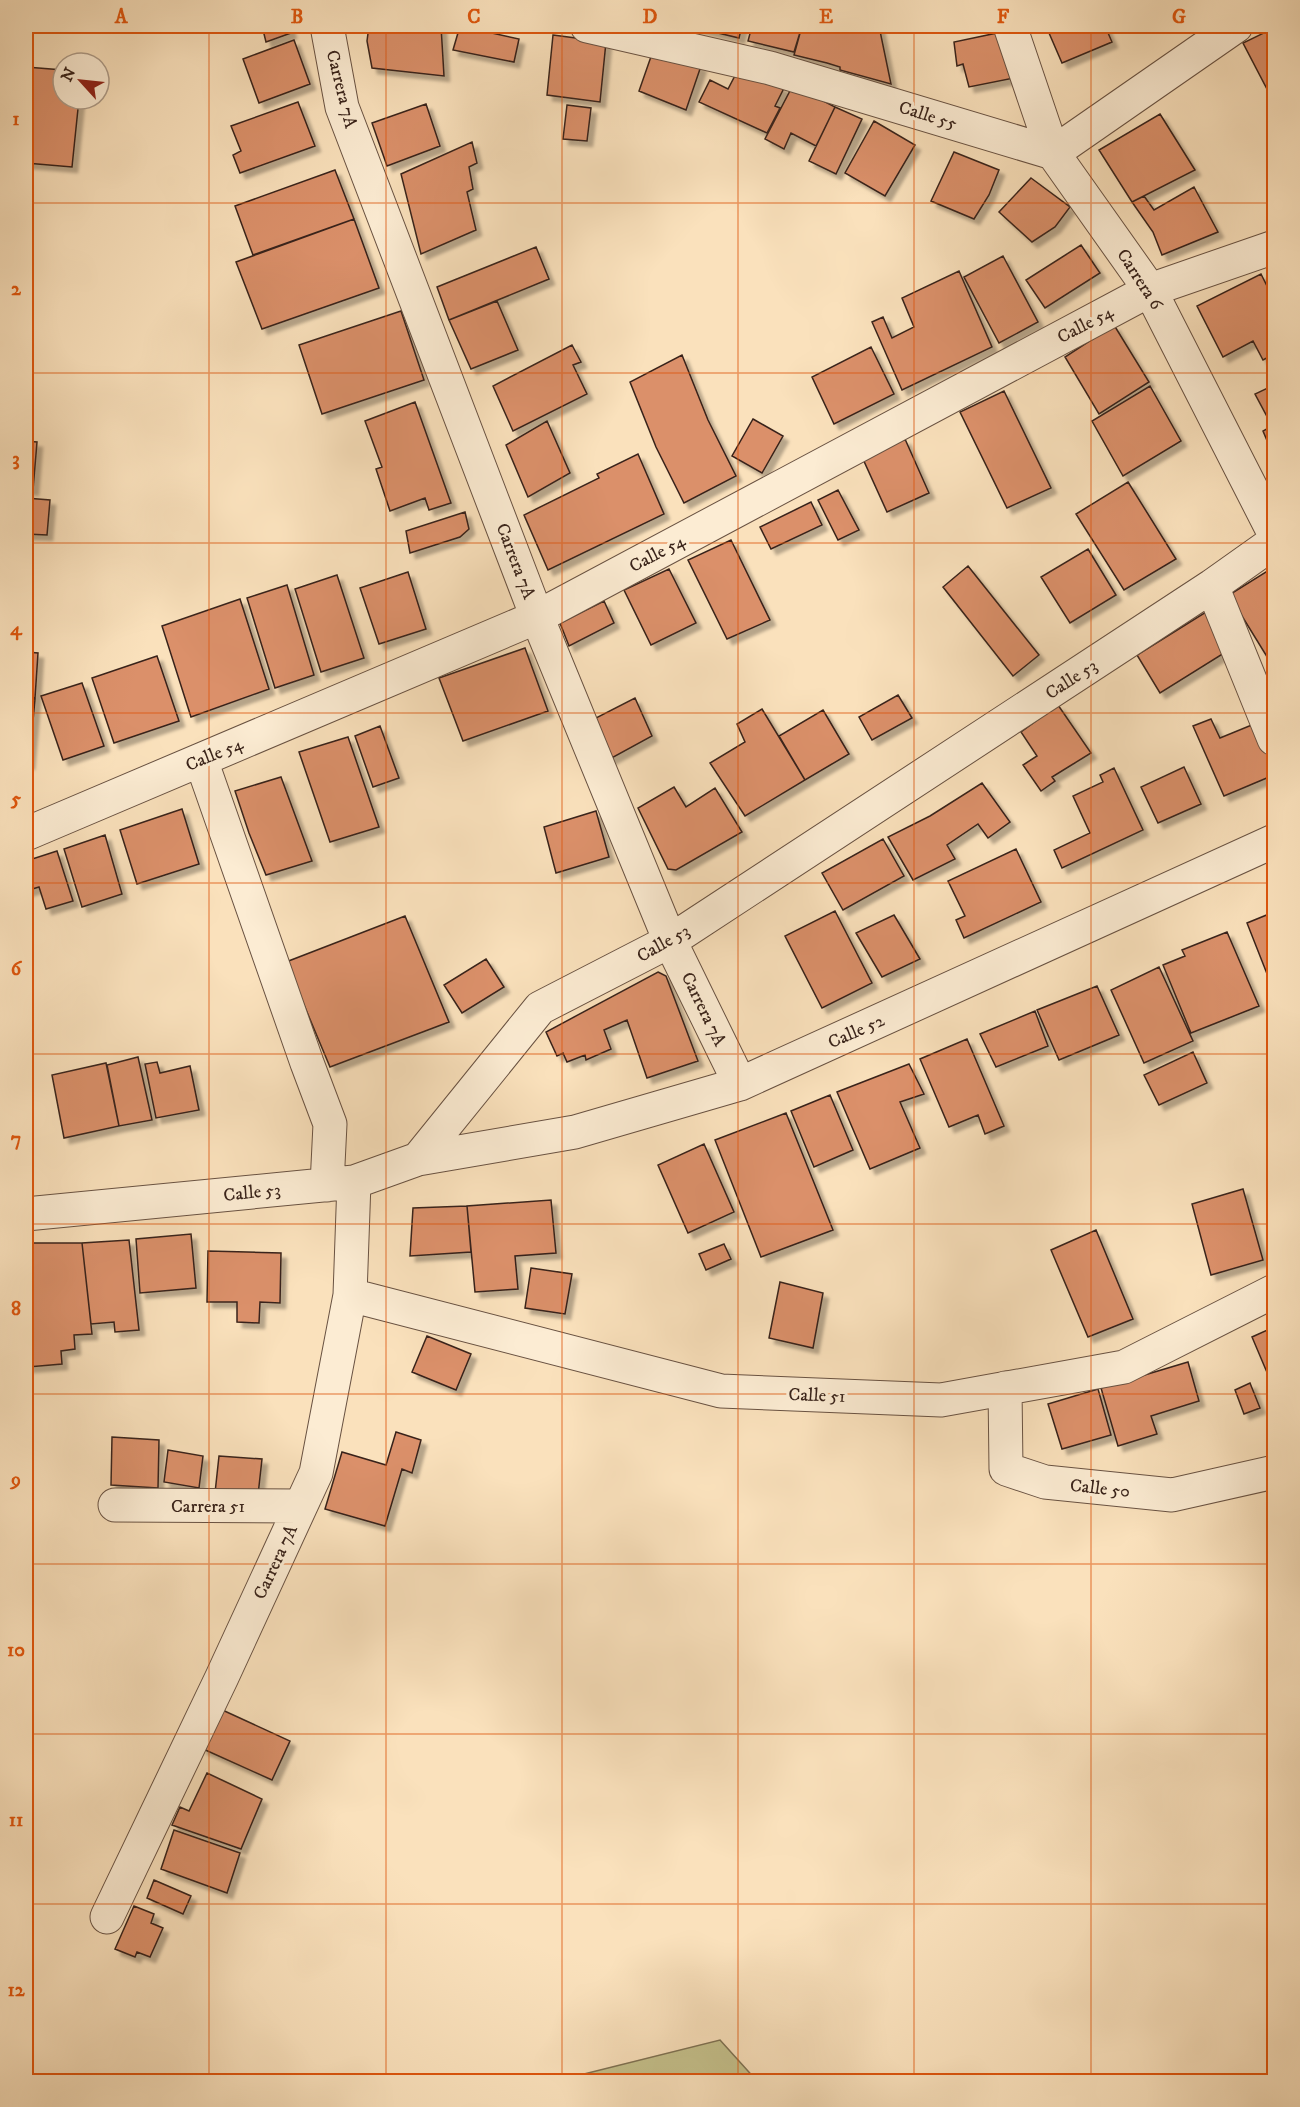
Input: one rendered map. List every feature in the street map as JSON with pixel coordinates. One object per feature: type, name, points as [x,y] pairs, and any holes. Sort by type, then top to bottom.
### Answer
[{"type":"street","name":"Carrera 7A","points":[[327,26],[342,107],[537,617],[670,941],[740,1084]]},
{"type":"street","name":"Calle 55","points":[[587,26],[771,68],[1053,153]]},
{"type":"street","name":"Carrera 6","points":[[1010,26],[1053,153],[1150,290],[1275,533]]},
{"type":"street","points":[[1053,153],[1236,26]]},
{"type":"street","name":"Calle 54","points":[[26,834],[537,617],[1150,290],[1275,247]]},
{"type":"street","name":"Calle 53","points":[[26,1214],[341,1184],[418,1159],[540,1008],[670,941],[1212,586],[1275,542]]},
{"type":"street","points":[[1212,586],[1275,739]]},
{"type":"street","name":"Carrera 7A","points":[[107,1917],[222,1677],[316,1473],[350,1295],[341,1184],[330,1124],[201,760]]},
{"type":"street","name":"Calle 52","points":[[418,1159],[575,1132],[740,1084],[1275,841]]},
{"type":"street","name":"Calle 51","points":[[350,1295],[721,1390],[941,1400],[1124,1367],[1275,1292]]},
{"type":"street","name":"Calle 50","points":[[1005,1389],[1006,1468],[1046,1482],[1172,1495],[1275,1472]]},
{"type":"street","name":"Carrera 51","points":[[115,1505],[300,1506]]},
{"type":"shaded area","points":[[720,2040],[757,2081],[556,2081]]},
{"type":"building","points":[[262,26],[289,26],[291,33],[266,42]]},
{"type":"building","points":[[369,26],[441,26],[444,76],[372,68],[367,41]]},
{"type":"building","points":[[460,26],[519,39],[514,62],[453,50]]},
{"type":"building","points":[[689,26],[742,26],[739,38]]},
{"type":"building","points":[[752,26],[802,26],[794,52],[748,41]]},
{"type":"building","points":[[802,26],[879,26],[891,84],[794,55]]},
{"type":"building","points":[[1046,26],[1105,26],[1112,42],[1062,63]]},
{"type":"building","points":[[1274,28],[1274,88],[1268,91],[1243,43]]},
{"type":"building","points":[[1002,32],[1014,78],[969,87],[963,64],[957,66],[954,42]]},
{"type":"building","points":[[553,35],[606,42],[600,102],[547,95]]},
{"type":"building","points":[[294,40],[310,84],[259,103],[243,59]]},
{"type":"building","points":[[654,48],[701,66],[686,110],[639,91]]},
{"type":"building","points":[[26,67],[51,69],[51,111],[78,111],[72,167],[26,163]]},
{"type":"building","points":[[739,68],[784,88],[775,106],[780,108],[767,133],[699,102],[710,80],[728,89]]},
{"type":"building","points":[[793,85],[835,107],[816,146],[791,133],[784,149],[765,139]]},
{"type":"building","points":[[298,102],[315,146],[240,173],[233,155],[241,151],[231,126]]},
{"type":"building","points":[[426,104],[440,146],[387,166],[372,123]]},
{"type":"building","points":[[567,105],[591,108],[587,141],[563,139]]},
{"type":"building","points":[[835,107],[862,119],[836,174],[809,161]]},
{"type":"building","points":[[1160,114],[1195,170],[1132,202],[1099,150]]},
{"type":"building","points":[[874,121],[915,145],[885,196],[845,173]]},
{"type":"building","points":[[472,142],[477,163],[469,167],[473,189],[467,192],[476,230],[421,254],[401,174]]},
{"type":"building","points":[[954,152],[999,170],[989,195],[974,219],[931,201]]},
{"type":"building","points":[[335,170],[354,219],[253,255],[235,206]]},
{"type":"building","points":[[1031,178],[1070,207],[1055,227],[1032,242],[999,212]]},
{"type":"building","points":[[1194,187],[1218,232],[1162,255],[1153,232],[1132,202],[1144,196],[1154,210]]},
{"type":"building","points":[[354,219],[379,288],[262,329],[236,262]]},
{"type":"building","points":[[1081,245],[1100,273],[1045,308],[1026,280]]},
{"type":"building","points":[[536,247],[549,279],[449,320],[437,287]]},
{"type":"building","points":[[1003,256],[1038,322],[999,343],[964,277]]},
{"type":"building","points":[[959,271],[992,347],[902,390],[872,322],[883,317],[892,338],[914,327],[902,298]]},
{"type":"building","points":[[1261,274],[1274,300],[1274,354],[1263,360],[1253,341],[1223,357],[1197,306]]},
{"type":"building","points":[[497,301],[518,350],[471,369],[449,320]]},
{"type":"building","points":[[401,311],[424,380],[322,414],[299,345]]},
{"type":"building","points":[[1114,325],[1149,382],[1099,414],[1065,357]]},
{"type":"building","points":[[572,345],[581,362],[573,365],[587,394],[513,431],[493,386]]},
{"type":"building","points":[[871,347],[894,394],[834,424],[812,377]]},
{"type":"building","points":[[682,355],[708,420],[736,476],[684,503],[656,447],[630,382]]},
{"type":"building","points":[[1274,385],[1274,448],[1271,450],[1263,431],[1272,426],[1255,394]]},
{"type":"building","points":[[1150,386],[1181,441],[1123,476],[1092,421]]},
{"type":"building","points":[[1004,391],[1051,488],[1007,508],[960,412]]},
{"type":"building","points":[[415,402],[451,503],[429,510],[425,498],[390,511],[376,469],[382,467],[365,421]]},
{"type":"building","points":[[753,419],[783,436],[762,473],[732,456]]},
{"type":"building","points":[[547,421],[570,473],[528,497],[506,445]]},
{"type":"building","points":[[905,439],[929,493],[887,512],[863,459]]},
{"type":"building","points":[[26,441],[37,442],[33,490],[26,489]]},
{"type":"building","points":[[638,454],[664,514],[548,570],[524,515],[599,478],[597,474]]},
{"type":"building","points":[[1128,482],[1176,559],[1124,590],[1076,514]]},
{"type":"building","points":[[838,490],[859,530],[838,540],[818,500]]},
{"type":"building","points":[[26,498],[50,500],[47,535],[26,534]]},
{"type":"building","points":[[811,502],[822,525],[771,549],[760,527]]},
{"type":"building","points":[[465,512],[469,529],[460,537],[410,553],[406,531]]},
{"type":"building","points":[[731,540],[770,620],[727,639],[688,560]]},
{"type":"building","points":[[1088,549],[1116,595],[1070,623],[1041,577]]},
{"type":"building","points":[[968,566],[1039,655],[1013,676],[943,587]]},
{"type":"building","points":[[1274,567],[1274,657],[1269,660],[1229,595]]},
{"type":"building","points":[[669,569],[696,623],[651,645],[624,590]]},
{"type":"building","points":[[408,572],[426,629],[379,644],[360,588]]},
{"type":"building","points":[[337,575],[364,658],[321,672],[295,589]]},
{"type":"building","points":[[287,585],[314,675],[275,688],[247,598]]},
{"type":"building","points":[[240,599],[269,689],[191,717],[162,626]]},
{"type":"building","points":[[604,601],[614,623],[569,646],[560,623]]},
{"type":"building","points":[[1206,612],[1229,650],[1160,693],[1137,655]]},
{"type":"building","points":[[525,648],[548,711],[463,741],[439,678]]},
{"type":"building","points":[[26,652],[38,653],[35,698],[26,697]]},
{"type":"building","points":[[157,656],[179,721],[114,743],[92,678]]},
{"type":"building","points":[[82,683],[104,746],[63,760],[41,696]]},
{"type":"building","points":[[898,695],[912,718],[872,740],[859,717]]},
{"type":"building","points":[[635,698],[652,736],[608,760],[590,721]]},
{"type":"building","points":[[26,699],[35,699],[29,764],[26,763]]},
{"type":"building","points":[[1058,705],[1091,753],[1052,777],[1055,781],[1041,791],[1023,765],[1037,756],[1021,732]]},
{"type":"building","points":[[762,709],[805,780],[745,816],[710,763],[745,742],[737,724]]},
{"type":"building","points":[[823,710],[849,754],[805,780],[779,736]]},
{"type":"building","points":[[1211,719],[1220,738],[1259,722],[1274,764],[1274,775],[1224,796],[1193,726]]},
{"type":"building","points":[[380,726],[399,778],[373,787],[355,736]]},
{"type":"building","points":[[348,737],[379,827],[330,842],[299,752]]},
{"type":"building","points":[[1184,767],[1201,804],[1158,823],[1141,787]]},
{"type":"building","points":[[1114,768],[1143,830],[1062,868],[1054,850],[1090,833],[1073,796],[1103,782],[1100,775]]},
{"type":"building","points":[[281,777],[312,861],[266,875],[235,791]]},
{"type":"building","points":[[982,783],[1010,822],[988,838],[978,824],[947,845],[955,859],[913,880],[888,837],[930,816]]},
{"type":"building","points":[[674,787],[686,807],[715,788],[742,832],[676,870],[668,869],[638,808]]},
{"type":"building","points":[[182,809],[199,864],[137,884],[120,830]]},
{"type":"building","points":[[596,811],[609,857],[556,873],[544,827]]},
{"type":"building","points":[[105,835],[122,894],[82,907],[64,849]]},
{"type":"building","points":[[883,839],[904,876],[843,910],[822,873]]},
{"type":"building","points":[[1016,849],[1041,902],[964,938],[956,920],[965,916],[948,881]]},
{"type":"building","points":[[57,851],[73,901],[46,909],[39,887],[26,891],[26,861]]},
{"type":"building","points":[[835,911],[872,983],[822,1008],[785,936]]},
{"type":"building","points":[[1274,912],[1274,989],[1273,989],[1247,923]]},
{"type":"building","points":[[894,915],[920,959],[882,977],[856,933]]},
{"type":"building","points":[[405,916],[449,1022],[330,1067],[286,962]]},
{"type":"building","points":[[1227,932],[1259,1006],[1191,1033],[1163,965],[1185,956],[1182,950]]},
{"type":"building","points":[[486,959],[504,987],[462,1013],[444,985]]},
{"type":"building","points":[[1159,967],[1193,1041],[1144,1063],[1111,990]]},
{"type":"building","points":[[658,972],[666,976],[698,1061],[647,1078],[627,1020],[604,1030],[611,1049],[586,1060],[585,1055],[567,1062],[563,1053],[557,1056],[546,1032]]},
{"type":"building","points":[[1097,986],[1119,1035],[1059,1060],[1037,1010]]},
{"type":"building","points":[[1035,1011],[1048,1046],[996,1067],[980,1034]]},
{"type":"building","points":[[967,1039],[1004,1126],[985,1134],[978,1115],[949,1127],[920,1059]]},
{"type":"building","points":[[1193,1052],[1207,1083],[1159,1105],[1144,1075]]},
{"type":"building","points":[[138,1057],[152,1120],[119,1126],[107,1065]]},
{"type":"building","points":[[157,1062],[160,1073],[190,1066],[199,1110],[156,1118],[145,1064]]},
{"type":"building","points":[[106,1063],[119,1126],[64,1138],[52,1075]]},
{"type":"building","points":[[909,1064],[924,1094],[900,1102],[920,1148],[870,1169],[837,1092]]},
{"type":"building","points":[[830,1095],[853,1150],[814,1167],[791,1111]]},
{"type":"building","points":[[786,1113],[833,1230],[761,1257],[715,1140]]},
{"type":"building","points":[[704,1144],[734,1212],[688,1233],[658,1165]]},
{"type":"building","points":[[1243,1189],[1263,1260],[1211,1275],[1192,1204]]},
{"type":"building","points":[[551,1200],[556,1253],[515,1256],[518,1289],[475,1292],[467,1206]]},
{"type":"building","points":[[467,1206],[471,1252],[410,1256],[413,1208]]},
{"type":"building","points":[[1096,1230],[1133,1319],[1088,1337],[1051,1250]]},
{"type":"building","points":[[191,1234],[196,1288],[140,1293],[136,1239]]},
{"type":"building","points":[[129,1240],[139,1330],[115,1332],[114,1322],[91,1324],[82,1243]]},
{"type":"building","points":[[26,1243],[82,1243],[92,1334],[74,1335],[75,1349],[61,1351],[62,1364],[28,1367]]},
{"type":"building","points":[[724,1244],[731,1259],[706,1270],[699,1254]]},
{"type":"building","points":[[208,1251],[281,1253],[280,1303],[260,1302],[259,1323],[237,1322],[237,1302],[207,1302]]},
{"type":"building","points":[[531,1268],[572,1274],[565,1314],[525,1308]]},
{"type":"building","points":[[780,1282],[823,1293],[813,1348],[769,1338]]},
{"type":"building","points":[[1274,1327],[1274,1389],[1252,1337]]},
{"type":"building","points":[[427,1336],[471,1354],[456,1390],[412,1372]]},
{"type":"building","points":[[1188,1362],[1199,1401],[1151,1416],[1157,1434],[1118,1446],[1101,1388]]},
{"type":"building","points":[[1250,1383],[1260,1408],[1244,1414],[1235,1390]]},
{"type":"building","points":[[1098,1389],[1111,1435],[1062,1449],[1048,1404]]},
{"type":"building","points":[[396,1432],[421,1440],[412,1473],[402,1469],[385,1526],[325,1509],[342,1452],[386,1465]]},
{"type":"building","points":[[112,1437],[159,1440],[158,1488],[111,1485]]},
{"type":"building","points":[[168,1450],[203,1456],[199,1488],[164,1482]]},
{"type":"building","points":[[219,1456],[262,1459],[258,1495],[215,1493]]},
{"type":"building","points":[[218,1708],[290,1741],[272,1780],[201,1748]]},
{"type":"building","points":[[207,1773],[262,1799],[241,1849],[172,1825],[180,1807],[189,1811]]},
{"type":"building","points":[[174,1830],[240,1853],[227,1893],[161,1869]]},
{"type":"building","points":[[154,1880],[191,1896],[183,1914],[147,1898]]},
{"type":"building","points":[[134,1906],[154,1914],[151,1923],[163,1928],[150,1957],[137,1952],[135,1957],[115,1949]]}]
